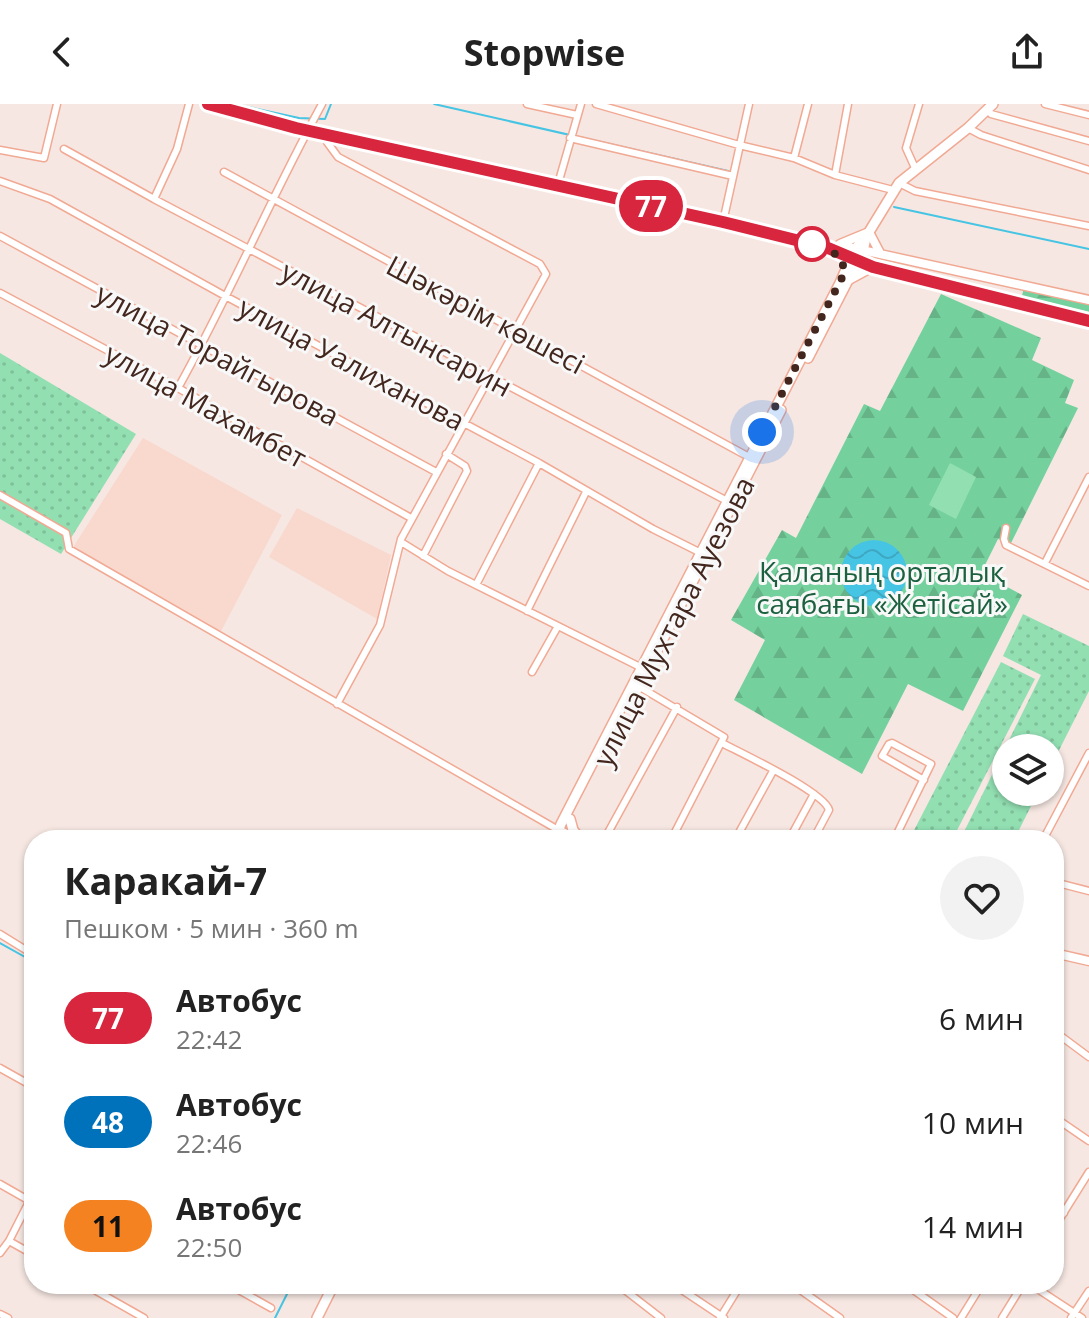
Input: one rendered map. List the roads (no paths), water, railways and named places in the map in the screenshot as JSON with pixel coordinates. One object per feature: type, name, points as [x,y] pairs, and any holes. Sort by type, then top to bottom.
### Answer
[{"type":"main road","points":[[208,104],[307,130],[833,248],[856,255],[873,267],[1089,321]]},
{"type":"main road","name":"улица Мухтара Ауезова","points":[[562,830],[856,255],[896,186],[990,107]]},
{"type":"main road","points":[[833,248],[868,234],[880,253]]},
{"type":"main road","points":[[833,248],[846,276],[873,267]]},
{"type":"main road","points":[[856,255],[880,253],[1089,300]]},
{"type":"main road","name":"улица Мухтара Ауезова","points":[[730,502],[749,457],[846,276]]},
{"type":"main road","points":[[991,296],[993,280]]},
{"type":"main road","name":"улица Мухтара Ауезова","points":[[560,830],[636,685]]},
{"type":"main road","points":[[570,819],[573,830]]},
{"type":"main road","points":[[1064,955],[1086,960]]},
{"type":"main road","points":[[317,1318],[329,1294]]},
{"type":"street","points":[[0,150],[44,158],[57,104]]},
{"type":"street","points":[[154,199],[177,149],[189,104]]},
{"type":"street","points":[[178,388],[227,297],[272,199],[322,104]]},
{"type":"street","points":[[527,104],[577,115]]},
{"type":"street","points":[[558,184],[581,104]]},
{"type":"street","points":[[596,104],[794,158],[835,175],[1089,226]]},
{"type":"street","points":[[723,222],[749,104]]},
{"type":"street","points":[[794,158],[808,104]]},
{"type":"street","points":[[835,175],[848,104]]},
{"type":"street","points":[[915,168],[906,148],[919,104]]},
{"type":"street","points":[[1045,104],[1089,115]]},
{"type":"street","points":[[990,107],[991,114],[1089,141]]},
{"type":"street","points":[[968,128],[1061,163],[1089,170]]},
{"type":"street","points":[[329,135],[327,142],[338,157],[544,267],[546,274],[411,518],[401,542],[380,625],[337,704]]},
{"type":"street","points":[[570,138],[733,176]]},
{"type":"street","name":"улица Алтынсарин","points":[[64,149],[730,502]]},
{"type":"street","name":"Шәкәрім көшесі","points":[[224,172],[749,457]]},
{"type":"street","name":"улица Уалиханова","points":[[0,181],[50,199],[704,554]]},
{"type":"street","name":"улица Торайгырова","points":[[0,236],[436,472]]},
{"type":"street","name":"улица Махамбет","points":[[0,293],[411,518]]},
{"type":"street","points":[[423,556],[467,471],[465,466],[446,454]]},
{"type":"street","points":[[476,585],[539,463]]},
{"type":"street","points":[[1045,563],[1089,477]]},
{"type":"street","points":[[527,611],[586,492]]},
{"type":"street","points":[[0,495],[66,533],[69,549],[548,830]]},
{"type":"street","points":[[1006,528],[1004,543],[1089,586]]},
{"type":"street","points":[[401,542],[476,585],[644,669]]},
{"type":"street","points":[[532,672],[558,626]]},
{"type":"street","points":[[636,685],[677,707],[722,739],[827,802],[829,808],[818,830]]},
{"type":"street","points":[[609,830],[677,707]]},
{"type":"street","points":[[676,830],[722,739]]},
{"type":"street","points":[[899,830],[924,780],[930,762],[889,744],[882,756],[924,780]]},
{"type":"street","points":[[1048,830],[1089,753]]},
{"type":"street","points":[[741,830],[773,771]]},
{"type":"street","points":[[794,830],[814,794]]},
{"type":"street","points":[[1064,885],[1089,891]]},
{"type":"street","points":[[0,934],[24,949]]},
{"type":"street","points":[[1086,960],[1089,968]]},
{"type":"street","points":[[1064,1038],[1089,1057]]},
{"type":"street","points":[[0,1068],[24,1081]]},
{"type":"street","points":[[1064,1124],[1089,1141]]},
{"type":"street","points":[[1064,1213],[1089,1172]]},
{"type":"street","points":[[0,1184],[24,1198]]},
{"type":"street","points":[[1080,1187],[1089,1192]]},
{"type":"street","points":[[0,1253],[24,1209]]},
{"type":"street","points":[[9,1241],[24,1249]]},
{"type":"street","points":[[1072,1316],[1089,1291]]},
{"type":"street","points":[[102,1294],[144,1318]]},
{"type":"street","points":[[246,1294],[271,1308]]},
{"type":"street","points":[[630,1294],[661,1318]]},
{"type":"street","points":[[688,1294],[722,1317],[735,1294]]},
{"type":"street","points":[[806,1294],[840,1318]]},
{"type":"street","points":[[919,1294],[953,1318]]},
{"type":"street","points":[[961,1318],[976,1294]]},
{"type":"street","points":[[1002,1318],[1017,1294]]},
{"type":"street","points":[[1043,1294],[1072,1316],[1082,1318]]},
{"type":"street","points":[[0,1314],[8,1318]]},
{"type":"water","points":[[868,540],[880,540],[892,545],[902,555],[907,573],[905,586],[892,601],[880,606],[868,606],[856,601],[846,591],[841,579],[841,567],[846,555],[856,545]]},
{"type":"waterway","points":[[235,104],[299,118],[325,119],[331,104]]},
{"type":"waterway","points":[[434,104],[728,171]]},
{"type":"waterway","points":[[894,207],[1089,249]]},
{"type":"waterway","points":[[0,943],[24,956]]},
{"type":"waterway","points":[[275,1318],[287,1294]]},
{"type":"park label","name":"Қаланың орталық саябағы «Жетісай»","points":[[882,587]]}]
